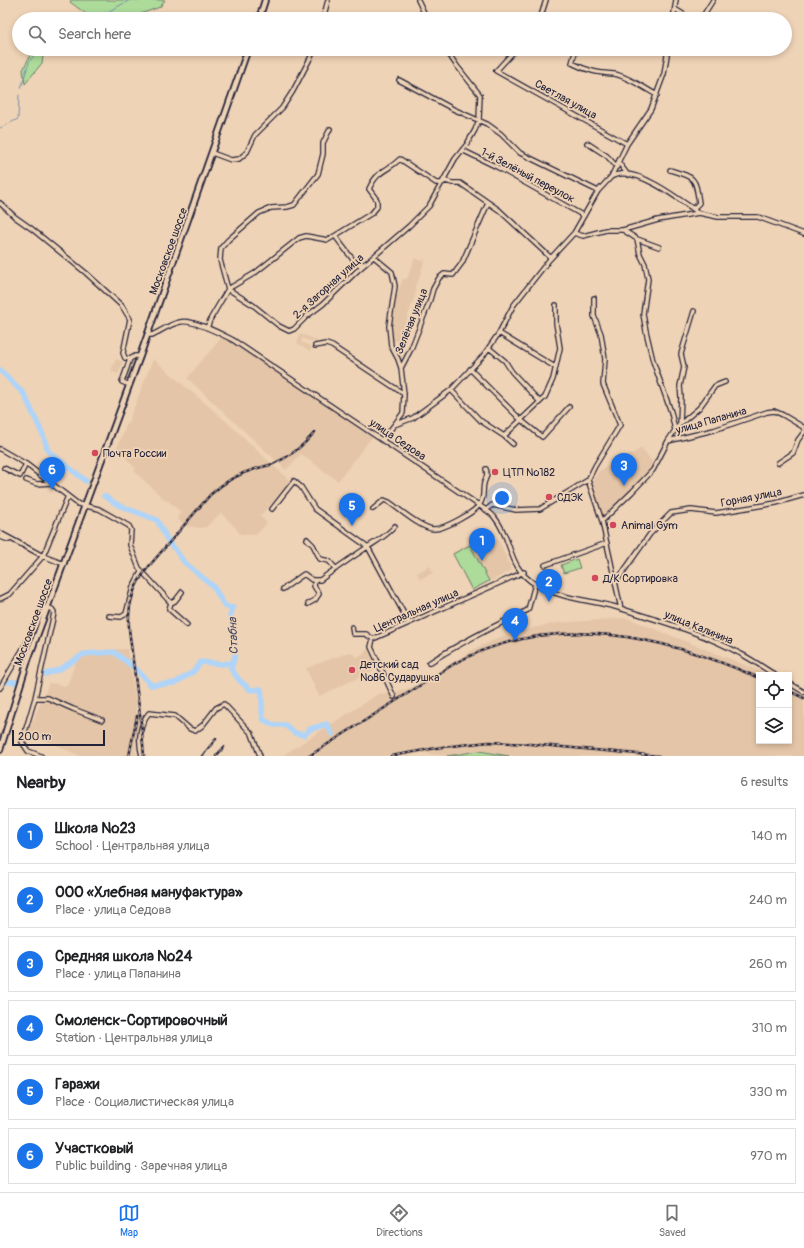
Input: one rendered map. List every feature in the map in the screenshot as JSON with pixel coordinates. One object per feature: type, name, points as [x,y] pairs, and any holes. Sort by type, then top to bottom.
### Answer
[{"type":"main road","points":[[261,12],[265,0]]},
{"type":"main road","name":"Московское шоссе","points":[[0,750],[28,660],[130,385],[246,56]]},
{"type":"street","points":[[325,12],[328,0]]},
{"type":"street","points":[[418,0],[424,12]]},
{"type":"street","points":[[543,12],[546,0]]},
{"type":"street","points":[[674,12],[676,0]]},
{"type":"street","points":[[705,12],[713,0]]},
{"type":"street","points":[[675,9],[680,12]]},
{"type":"street","points":[[212,153],[231,160],[239,159],[246,152],[255,135],[282,108],[293,91],[311,56]]},
{"type":"street","points":[[451,56],[480,95],[479,120]]},
{"type":"street","name":"Светлая улица","points":[[509,56],[496,70],[627,144]]},
{"type":"street","points":[[574,56],[572,63],[594,72],[609,75],[614,74],[623,77],[657,95]]},
{"type":"street","points":[[394,425],[413,418],[451,390],[489,348],[499,333],[513,306],[551,258],[574,233],[598,191],[611,177],[627,144],[651,109],[664,74],[667,56]]},
{"type":"street","points":[[400,80],[453,109],[487,124],[501,134],[520,153],[532,160],[598,191]]},
{"type":"street","name":"2-я Загорная улица","points":[[228,289],[253,305],[280,326],[289,331],[294,329],[409,226],[429,206],[455,159],[472,135],[479,120]]},
{"type":"street","points":[[228,289],[220,260],[221,248],[259,213],[271,208],[294,205],[318,174],[323,154],[323,143],[330,129]]},
{"type":"street","points":[[587,143],[607,156],[617,167]]},
{"type":"street","name":"1-й Зелёный переулок","points":[[462,150],[497,167],[584,216]]},
{"type":"street","points":[[207,328],[211,318],[228,289],[255,273],[299,238],[306,236],[328,240],[372,213],[377,207],[377,200],[369,189],[373,179],[400,159],[436,183],[446,181],[460,183],[504,215],[551,258]]},
{"type":"street","points":[[619,163],[628,175]]},
{"type":"street","points":[[670,170],[689,176],[696,184],[699,203],[693,210]]},
{"type":"street","points":[[611,177],[620,174],[637,175],[668,192],[699,214]]},
{"type":"street","name":"Зелёная улица","points":[[383,440],[403,413],[404,394],[401,368],[411,350],[433,289],[439,278],[444,274],[453,275],[457,272],[488,202]]},
{"type":"street","points":[[0,203],[15,217],[86,273],[122,306],[130,319],[123,353],[124,358],[130,359],[135,356],[140,356]]},
{"type":"street","points":[[574,233],[584,236],[606,230],[623,230],[658,220],[699,214],[718,217],[758,217],[804,234]]},
{"type":"street","points":[[623,230],[637,239],[659,247]]},
{"type":"street","points":[[335,236],[354,261],[360,265],[369,262]]},
{"type":"street","points":[[637,239],[648,279],[643,314],[646,331],[653,361],[671,412],[675,430]]},
{"type":"street","name":"2-я Загорная улица","points":[[374,257],[392,272],[395,286],[389,326],[391,346],[401,368]]},
{"type":"street","points":[[486,510],[492,505],[516,510],[540,509],[588,480],[598,460],[620,425],[602,384],[604,358],[601,334],[594,316],[594,298]]},
{"type":"street","points":[[504,436],[545,397],[554,379],[555,367],[560,348],[556,323],[556,305]]},
{"type":"street","points":[[680,424],[680,386],[684,367],[681,354],[694,311]]},
{"type":"street","name":"улица Седова","points":[[148,335],[152,335],[181,321],[188,321],[224,335],[242,345],[486,510],[494,517],[501,528],[517,567],[535,584],[571,597],[612,606]]},
{"type":"street","points":[[499,333],[555,367]]},
{"type":"street","points":[[316,346],[326,344],[332,346],[404,394]]},
{"type":"street","points":[[489,348],[505,361],[512,372],[540,402]]},
{"type":"street","points":[[130,359],[122,382],[130,385]]},
{"type":"street","points":[[470,369],[521,420],[542,436],[569,407]]},
{"type":"street","points":[[668,441],[680,424],[699,408],[715,386],[725,382]]},
{"type":"street","points":[[451,390],[481,421],[504,436],[513,444]]},
{"type":"street","name":"улица Папанина","points":[[602,521],[653,470],[668,441],[714,430],[767,412],[772,412],[803,427],[804,431],[798,440],[793,453],[778,463]]},
{"type":"street","points":[[0,449],[26,464],[78,504],[86,504],[99,509],[129,526],[131,530],[130,545],[141,572],[171,603]]},
{"type":"street","points":[[4,468],[20,476],[26,464]]},
{"type":"street","points":[[373,509],[384,500],[423,525],[434,529],[458,520],[479,505],[484,493],[484,484],[488,476],[486,469]]},
{"type":"street","points":[[26,480],[37,484],[51,483]]},
{"type":"street","points":[[588,480],[602,521],[621,609]]},
{"type":"street","points":[[272,510],[294,481],[301,487],[315,509],[368,547],[409,623]]},
{"type":"street","name":"Горная улица","points":[[616,582],[650,534],[671,513],[691,510],[716,513],[776,503],[804,495]]},
{"type":"street","points":[[0,599],[10,594],[43,556],[68,496]]},
{"type":"street","points":[[283,589],[304,574],[312,580],[320,580],[389,533],[395,526]]},
{"type":"street","points":[[0,533],[43,556],[64,564]]},
{"type":"street","points":[[0,536],[8,540],[12,540]]},
{"type":"street","points":[[307,539],[313,545],[320,559],[329,561],[336,569]]},
{"type":"street","points":[[545,565],[607,543]]},
{"type":"street","points":[[109,616],[121,616],[126,614],[133,587],[141,572]]},
{"type":"street","name":"Центральная улица","points":[[394,697],[371,647],[373,639],[523,572]]},
{"type":"street","points":[[308,604],[315,600],[319,594],[314,586],[316,580]]},
{"type":"street","points":[[429,663],[448,650],[488,628],[528,610],[535,584]]},
{"type":"street","points":[[182,592],[175,602],[171,603],[169,609],[187,625]]},
{"type":"street","name":"улица Калинина","points":[[612,606],[706,638],[741,654],[770,672]]},
{"type":"street","points":[[0,687],[20,655],[40,616],[46,607],[52,609],[54,612],[53,618],[35,698],[22,742],[28,751],[41,756]]},
{"type":"street","points":[[352,626],[353,634],[366,634],[373,639]]},
{"type":"street","points":[[792,685],[804,692]]},
{"type":"street","points":[[35,698],[48,698],[102,720]]},
{"type":"street","points":[[142,756],[140,737],[143,720],[149,713],[175,716],[190,729],[195,731],[203,725],[216,708],[224,704],[252,734],[260,756]]},
{"type":"shaded area","points":[[415,258],[422,261],[425,259],[419,279],[415,285],[416,292],[399,342],[388,339],[388,320],[403,279],[407,279]]},
{"type":"shaded area","points":[[300,334],[317,340],[316,343],[302,338],[301,342],[312,347],[310,351],[297,343]]},
{"type":"shaded area","points":[[223,336],[372,437],[338,481],[301,454],[286,470],[187,378]]},
{"type":"shaded area","points":[[116,359],[123,362],[118,374],[111,371]]},
{"type":"shaded area","points":[[153,359],[227,422],[291,482],[260,516],[267,523],[256,535],[240,534],[221,513],[206,527],[201,528],[185,526],[177,518],[181,512],[167,500],[166,501],[134,471],[136,469],[117,448]]},
{"type":"shaded area","points":[[642,448],[653,463],[651,470],[628,495],[603,517],[591,483],[599,471]]},
{"type":"shaded area","points":[[485,534],[490,543],[498,539],[512,570],[471,591],[452,553]]},
{"type":"shaded area","points":[[430,566],[433,573],[420,579],[417,573]]},
{"type":"shaded area","points":[[627,618],[762,672],[756,672],[756,744],[792,744],[792,688],[804,695],[804,756],[509,756],[479,751],[447,756],[421,753],[407,756],[282,756],[378,694],[413,687],[476,648],[510,633],[556,623]]},
{"type":"shaded area","points":[[127,649],[136,701],[136,712],[139,712],[139,727],[135,751],[139,756],[80,756],[28,732],[49,683],[67,686],[76,661],[100,650]]},
{"type":"shaded area","points":[[368,649],[377,669],[319,696],[306,668],[350,652],[357,657],[364,654]]},
{"type":"green space","points":[[71,0],[165,0],[160,7],[146,12],[84,12],[70,2]]},
{"type":"green space","points":[[30,56],[43,56],[42,63],[25,84],[23,70]]},
{"type":"green space","points":[[470,545],[489,581],[472,590],[453,554]]},
{"type":"green space","points":[[577,559],[580,568],[564,573],[561,565]]},
{"type":"green space","points":[[479,751],[509,756],[447,756]]},
{"type":"waterway","points":[[107,12],[130,0]]},
{"type":"waterway","points":[[21,88],[29,62],[34,56]]},
{"type":"waterway","points":[[0,128],[18,119],[19,95]]},
{"type":"waterway","name":"Стабна","points":[[0,370],[24,394],[43,435],[48,451],[86,481]]},
{"type":"waterway","name":"Стабна","points":[[104,496],[118,505],[157,520],[169,543],[184,562],[213,586],[227,607],[233,608],[230,616],[233,621],[235,655],[231,669],[240,681],[251,690],[261,689],[263,719],[273,725],[285,725],[295,733],[304,735],[310,729],[327,724],[332,734]]},
{"type":"waterway","points":[[46,674],[60,669],[84,654],[114,652],[136,669],[151,685],[175,683],[193,672],[201,662],[222,664],[233,663]]},
{"type":"waterway","points":[[6,682],[16,682]]},
{"type":"railway","points":[[144,756],[129,629],[130,603],[139,580],[150,565],[215,490],[237,476],[248,471],[273,464],[285,458],[306,442],[315,432]]},
{"type":"railway","points":[[309,756],[457,662],[494,646],[532,637],[570,633],[609,635],[647,641],[685,650],[756,677]]},
{"type":"railway","points":[[792,692],[804,698]]},
{"type":"railway","points":[[129,756],[137,716]]},
{"type":"railway","points":[[202,756],[216,739]]},
{"type":"railway","points":[[391,756],[442,747],[489,742],[530,744],[659,756]]},
{"type":"railway","points":[[216,756],[224,747]]},
{"type":"place","name":"Почта России","points":[[95,453]]},
{"type":"place","name":"ЦТП №182","points":[[495,472]]},
{"type":"place","name":"Средняя школа №24","points":[[624,486]]},
{"type":"place","name":"Участковый","points":[[52,490]]},
{"type":"place","name":"СДЭК","points":[[549,497]]},
{"type":"place","name":"Animal Gym","points":[[613,525]]},
{"type":"place","name":"Гаражи","points":[[352,526]]},
{"type":"place","name":"Школа №23","points":[[482,561]]},
{"type":"place","name":"Д/К Сортировка","points":[[595,578]]},
{"type":"place","name":"ООО «Хлебная мануфактура»","points":[[549,602]]},
{"type":"place","name":"Смоленск-Сортировочный","points":[[515,641]]},
{"type":"place","name":"Детский сад №86 Сударушка","points":[[352,670]]}]
